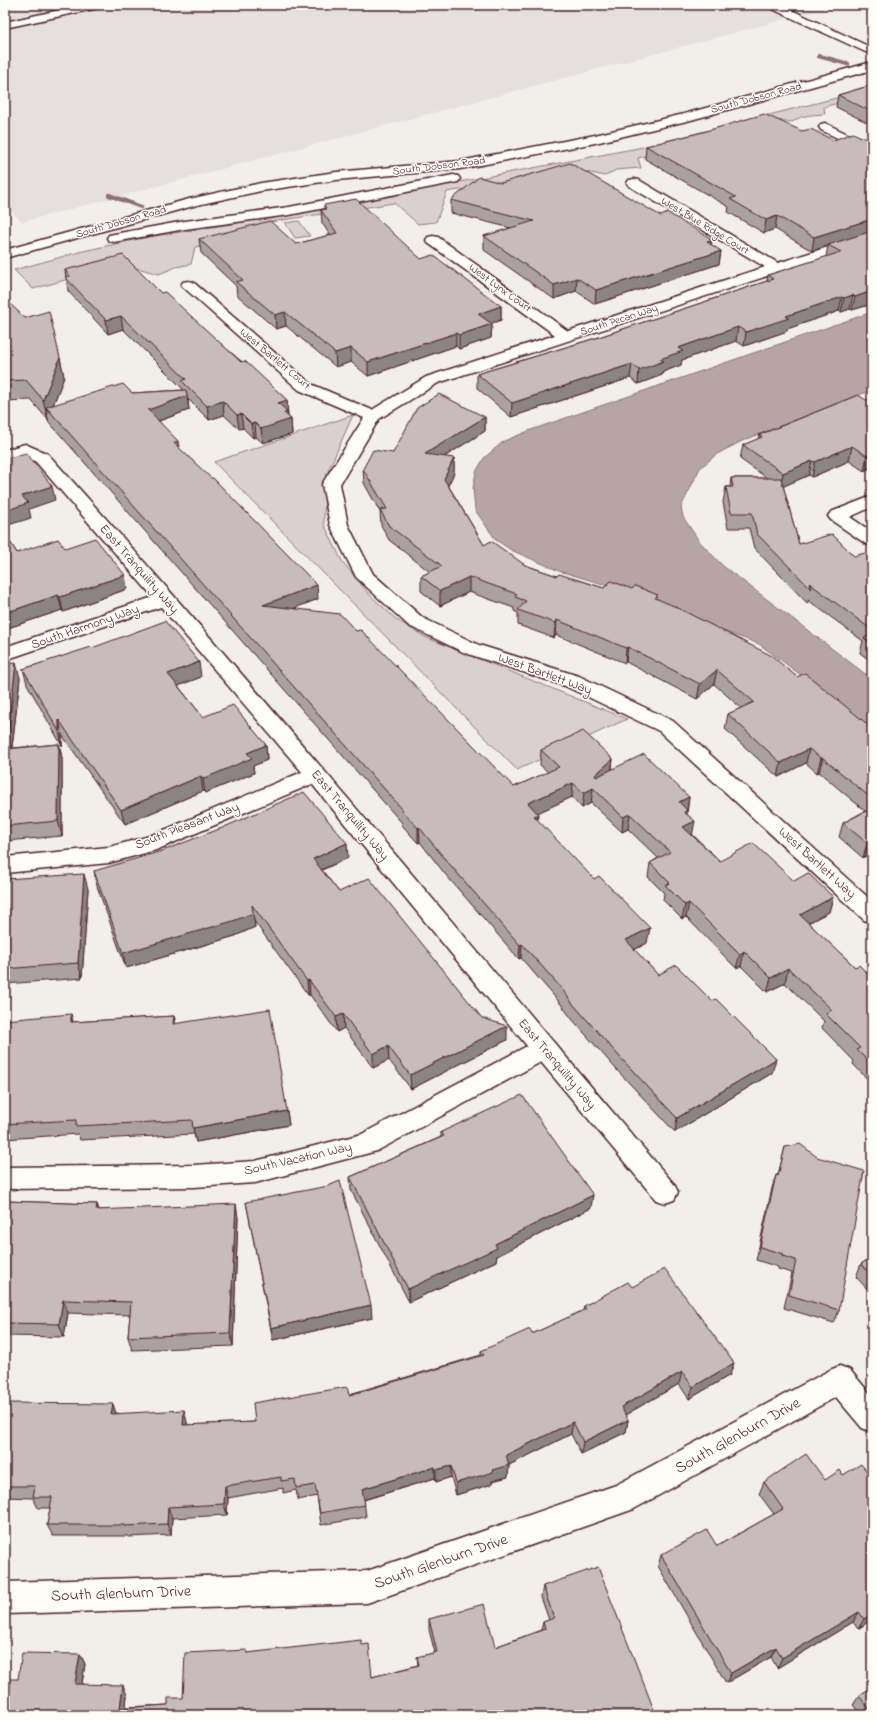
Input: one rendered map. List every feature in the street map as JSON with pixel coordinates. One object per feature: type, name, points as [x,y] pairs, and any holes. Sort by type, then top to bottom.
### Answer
[{"type":"street","points":[[5,25],[98,5]]},
{"type":"street","points":[[776,7],[872,52]]},
{"type":"street","name":"South Dobson Road","points":[[5,254],[201,200],[261,187],[336,176],[460,165],[582,142],[673,121],[872,66]]},
{"type":"street","points":[[825,127],[872,151]]},
{"type":"street","points":[[328,203],[301,205],[278,199],[276,195],[280,191],[294,186],[336,176]]},
{"type":"street","name":"South Dobson Road","points":[[5,266],[86,244],[139,233],[200,223],[256,217],[464,178]]},
{"type":"street","name":"West Blue Ridge Court","points":[[634,183],[776,268]]},
{"type":"street","name":"South Pecan Way","points":[[373,416],[432,380],[872,237]]},
{"type":"street","name":"West Lynx Court","points":[[433,240],[567,337]]},
{"type":"street","name":"West Bartlett Court","points":[[188,285],[305,388],[373,416]]},
{"type":"street","name":"West Bartlett Way","points":[[373,416],[331,484],[339,525],[365,577],[416,622],[472,649],[572,681],[666,726],[872,914]]},
{"type":"street","name":"East Tranquility Way","points":[[5,456],[25,449],[42,458],[316,774],[544,1049],[665,1192]]},
{"type":"street","points":[[872,501],[837,516],[872,540]]},
{"type":"street","name":"South Harmony Way","points":[[5,654],[165,600]]},
{"type":"street","name":"South Pleasant Way","points":[[5,865],[109,855],[156,842],[316,774]]},
{"type":"street","name":"South Vacation Way","points":[[5,1178],[194,1176],[255,1172],[368,1143],[544,1049]]},
{"type":"street","name":"South Glenburn Drive","points":[[5,1598],[367,1587],[623,1498],[840,1380],[872,1418]]},
{"type":"lane","points":[[460,5],[474,5]]},
{"type":"lane","points":[[776,7],[792,5]]},
{"type":"shaded area","points":[[5,5],[839,5],[22,222],[5,205]]},
{"type":"shaded area","points":[[872,89],[872,93],[824,107],[825,114],[801,117],[792,122],[774,120],[638,158],[641,168],[616,170],[605,176],[577,170],[447,192],[436,222],[418,224],[394,203],[270,222],[279,230],[195,247],[191,264],[176,267],[159,274],[122,264],[33,289],[14,270],[83,251],[148,237],[275,217],[638,148]]},
{"type":"shaded area","points":[[299,221],[310,236],[295,238],[285,223]]},
{"type":"shaded area","points":[[872,312],[872,390],[742,441],[717,454],[700,468],[681,507],[683,517],[699,541],[723,566],[872,679],[872,731],[828,695],[759,644],[707,625],[643,598],[559,571],[511,550],[496,540],[475,510],[473,488],[476,472],[484,458],[504,441],[531,430]]},
{"type":"shaded area","points":[[353,415],[325,478],[324,524],[342,561],[369,594],[397,620],[425,637],[627,719],[517,770],[214,462]]},
{"type":"building","points":[[872,85],[872,112],[838,95]]},
{"type":"building","points":[[764,114],[802,131],[811,129],[833,140],[853,133],[872,142],[872,219],[814,237],[777,216],[766,220],[730,199],[736,197],[646,146],[703,132]]},
{"type":"building","points":[[570,163],[661,216],[668,213],[710,238],[709,239],[712,241],[707,242],[721,251],[596,290],[577,278],[554,285],[484,236],[534,221],[451,200],[479,177],[501,183]]},
{"type":"building","points":[[356,199],[421,259],[433,255],[501,306],[478,314],[492,324],[459,335],[456,333],[368,362],[351,348],[335,353],[285,312],[275,315],[236,282],[243,280],[199,239],[270,221],[296,244],[337,233],[321,210],[326,209],[324,205]]},
{"type":"building","points":[[872,231],[872,291],[855,297],[853,295],[844,298],[842,297],[786,316],[789,318],[746,332],[738,327],[678,348],[683,351],[660,359],[664,361],[639,370],[632,364],[512,403],[477,374],[596,338],[773,279],[768,275],[841,252],[828,245]]},
{"type":"building","points":[[123,255],[161,293],[165,292],[241,362],[245,361],[287,400],[278,403],[288,412],[284,413],[291,419],[261,429],[255,423],[251,424],[241,414],[237,415],[223,401],[207,406],[182,381],[186,379],[121,316],[106,320],[65,277],[70,276],[65,270]]},
{"type":"building","points":[[5,300],[25,318],[49,311],[60,358],[43,400],[26,380],[5,381]]},
{"type":"building","points":[[123,384],[132,393],[186,390],[187,396],[148,410],[178,441],[174,443],[211,478],[213,478],[317,585],[263,605],[340,614],[356,631],[361,630],[514,787],[559,767],[541,750],[583,731],[613,759],[595,775],[596,777],[644,754],[689,797],[679,802],[687,810],[684,812],[695,821],[683,827],[720,861],[753,843],[794,881],[808,873],[833,897],[800,915],[855,967],[859,965],[868,974],[872,971],[872,1065],[857,1050],[860,1048],[826,1014],[832,1010],[788,968],[771,978],[744,951],[740,954],[689,903],[685,905],[665,885],[670,883],[650,863],[670,852],[630,814],[623,817],[593,788],[584,793],[573,783],[528,803],[538,814],[534,816],[594,879],[599,876],[650,928],[626,940],[658,975],[676,965],[712,1001],[716,999],[776,1059],[677,1118],[618,1055],[522,944],[520,945],[419,827],[418,828],[402,811],[403,810],[46,407]]},
{"type":"building","points":[[439,394],[485,417],[425,454],[454,458],[444,479],[484,545],[491,541],[525,565],[557,576],[559,574],[604,588],[611,581],[632,589],[635,586],[658,595],[655,598],[674,606],[772,656],[797,677],[805,673],[872,728],[872,730],[868,732],[872,734],[872,799],[823,758],[809,749],[781,763],[728,714],[754,702],[717,670],[700,684],[628,647],[626,648],[557,620],[555,623],[518,610],[526,601],[515,597],[517,594],[469,577],[440,591],[421,576],[442,566],[389,526],[380,510],[387,509],[363,469],[373,450],[393,453],[417,408]]},
{"type":"building","points":[[858,395],[866,400],[872,398],[872,454],[867,456],[852,446],[815,462],[812,461],[783,473],[743,445],[762,437],[759,435]]},
{"type":"building","points":[[26,453],[52,486],[22,496],[28,503],[5,511],[5,459]]},
{"type":"building","points":[[731,478],[781,478],[799,544],[832,534],[854,556],[865,553],[872,561],[872,576],[868,577],[872,580],[872,630],[809,583],[811,589],[757,534],[752,513],[731,513],[726,487],[733,487]]},
{"type":"building","points":[[5,534],[17,553],[58,539],[65,548],[95,538],[125,575],[60,597],[58,595],[5,613]]},
{"type":"building","points":[[165,621],[199,662],[168,674],[203,717],[233,705],[266,745],[247,753],[252,758],[203,779],[201,776],[121,810],[59,720],[59,731],[23,669],[91,647],[92,648]]},
{"type":"building","points":[[872,634],[872,644],[864,638]]},
{"type":"building","points":[[16,663],[6,749],[59,744],[58,821],[5,826],[5,664]]},
{"type":"building","points":[[304,792],[347,843],[313,859],[339,892],[369,878],[482,1018],[507,1026],[410,1075],[388,1046],[373,1054],[343,1014],[336,1017],[309,980],[307,981],[252,905],[253,913],[233,921],[123,953],[94,871],[162,851],[222,828]]},
{"type":"building","points":[[872,808],[872,844],[869,841],[867,843],[843,823]]},
{"type":"building","points":[[84,874],[78,963],[5,969],[5,879]]},
{"type":"building","points":[[270,1009],[287,1111],[193,1128],[192,1120],[76,1126],[76,1120],[5,1124],[5,1020],[71,1014],[71,1022],[174,1016],[173,1024]]},
{"type":"building","points":[[522,1095],[593,1195],[495,1244],[497,1248],[408,1289],[350,1177],[444,1136],[441,1132]]},
{"type":"building","points":[[800,1144],[817,1157],[864,1171],[839,1310],[789,1295],[796,1260],[782,1256],[783,1254],[760,1247],[776,1175],[778,1176],[785,1147]]},
{"type":"building","points":[[340,1181],[371,1305],[271,1328],[246,1202],[328,1186]]},
{"type":"building","points":[[5,1201],[97,1204],[96,1210],[236,1204],[230,1333],[128,1337],[131,1302],[63,1300],[59,1324],[5,1323]]},
{"type":"building","points":[[872,1257],[872,1276],[861,1264]]},
{"type":"building","points":[[665,1269],[734,1363],[693,1387],[682,1372],[621,1407],[628,1420],[583,1442],[573,1422],[506,1455],[509,1465],[492,1470],[493,1472],[456,1483],[451,1466],[436,1470],[435,1467],[362,1489],[365,1505],[320,1513],[315,1485],[296,1488],[295,1479],[281,1481],[281,1477],[225,1486],[224,1504],[168,1507],[167,1524],[124,1526],[47,1525],[52,1497],[33,1497],[35,1486],[5,1486],[5,1403],[113,1404],[111,1414],[184,1410],[183,1425],[255,1422],[253,1403],[347,1387],[349,1395],[484,1355],[481,1351],[530,1329],[532,1334],[586,1309],[584,1306],[628,1282],[632,1287]]},
{"type":"building","points":[[806,1454],[825,1480],[840,1470],[843,1475],[861,1464],[872,1478],[872,1613],[864,1619],[859,1612],[782,1658],[776,1647],[731,1673],[661,1555],[707,1530],[717,1546],[783,1509],[764,1482]]},
{"type":"building","points":[[598,1567],[656,1715],[5,1715],[5,1679],[18,1679],[22,1653],[80,1654],[75,1684],[123,1685],[120,1708],[168,1705],[168,1698],[183,1698],[185,1653],[247,1650],[247,1653],[361,1640],[362,1645],[369,1644],[372,1677],[419,1665],[417,1657],[437,1652],[429,1619],[484,1604],[495,1647],[545,1629],[543,1622],[554,1618],[543,1586]]},
{"type":"building","points":[[872,1686],[872,1712],[859,1696]]},
{"type":"waterway","points":[[819,56],[848,64]]},
{"type":"waterway","points":[[109,195],[141,207]]}]
